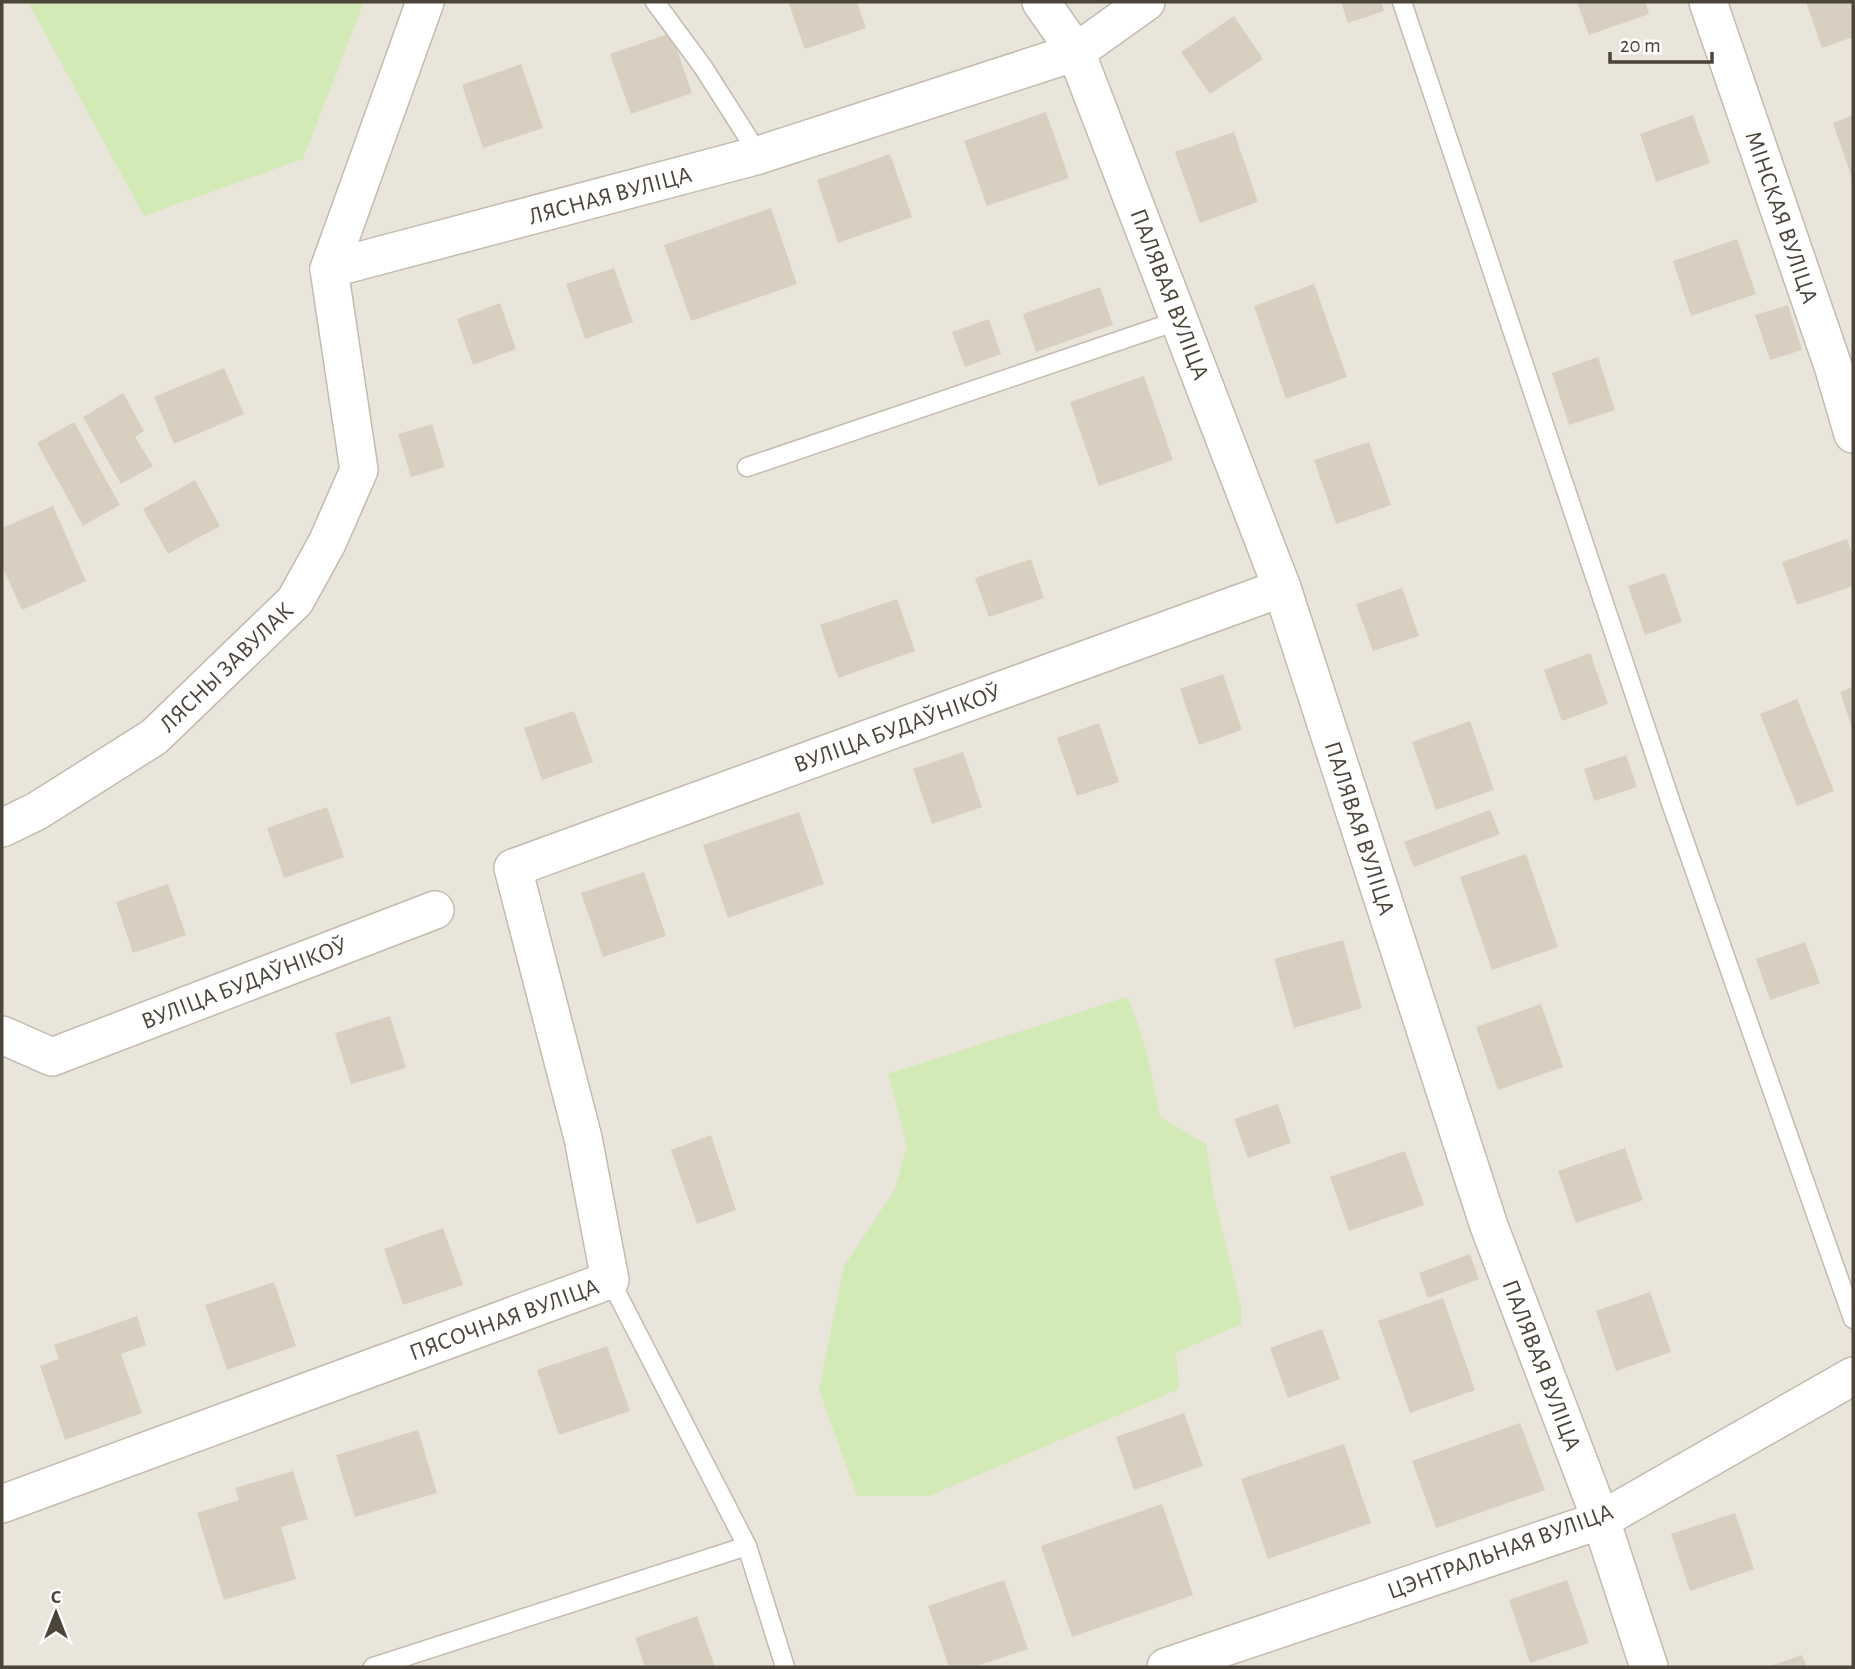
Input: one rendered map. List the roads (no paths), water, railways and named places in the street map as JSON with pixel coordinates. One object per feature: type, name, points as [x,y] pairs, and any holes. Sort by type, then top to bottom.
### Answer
[{"type":"street","points":[[328,269],[425,2]]},
{"type":"street","name":"ПАЛЯВАЯ ВУЛІЦА","points":[[1041,2],[1076,52],[1282,589],[1489,1226],[1601,1520],[1649,1667]]},
{"type":"street","name":"ЛЯСНАЯ ВУЛІЦА","points":[[328,269],[759,155],[1076,52],[1146,2]]},
{"type":"street","name":"МІНСКАЯ ВУЛІЦА","points":[[1708,2],[1834,369],[1853,434]]},
{"type":"street","name":"ЛЯСНЫ ЗАВУЛАК","points":[[2,828],[37,811],[153,737],[295,601],[327,543],[359,470],[328,269]]},
{"type":"street","name":"ВУЛІЦА БУДАЎНІКОЎ","points":[[513,868],[1282,589]]},
{"type":"street","name":"ПЯСОЧНАЯ ВУЛІЦА","points":[[2,1504],[610,1280],[583,1138],[513,868]]},
{"type":"street","name":"ВУЛІЦА БУДАЎНІКОЎ","points":[[2,1035],[52,1057],[435,910]]},
{"type":"street","name":"ЦЭНТРАЛЬНАЯ ВУЛІЦА","points":[[1166,1667],[1601,1520],[1853,1376]]},
{"type":"lane","points":[[655,2],[703,67],[759,155]]},
{"type":"lane","points":[[1402,2],[1668,793],[1853,1319]]},
{"type":"lane","points":[[747,467],[1180,320]]},
{"type":"lane","points":[[610,1280],[747,1546],[785,1667]]},
{"type":"lane","points":[[373,1667],[747,1546]]}]
